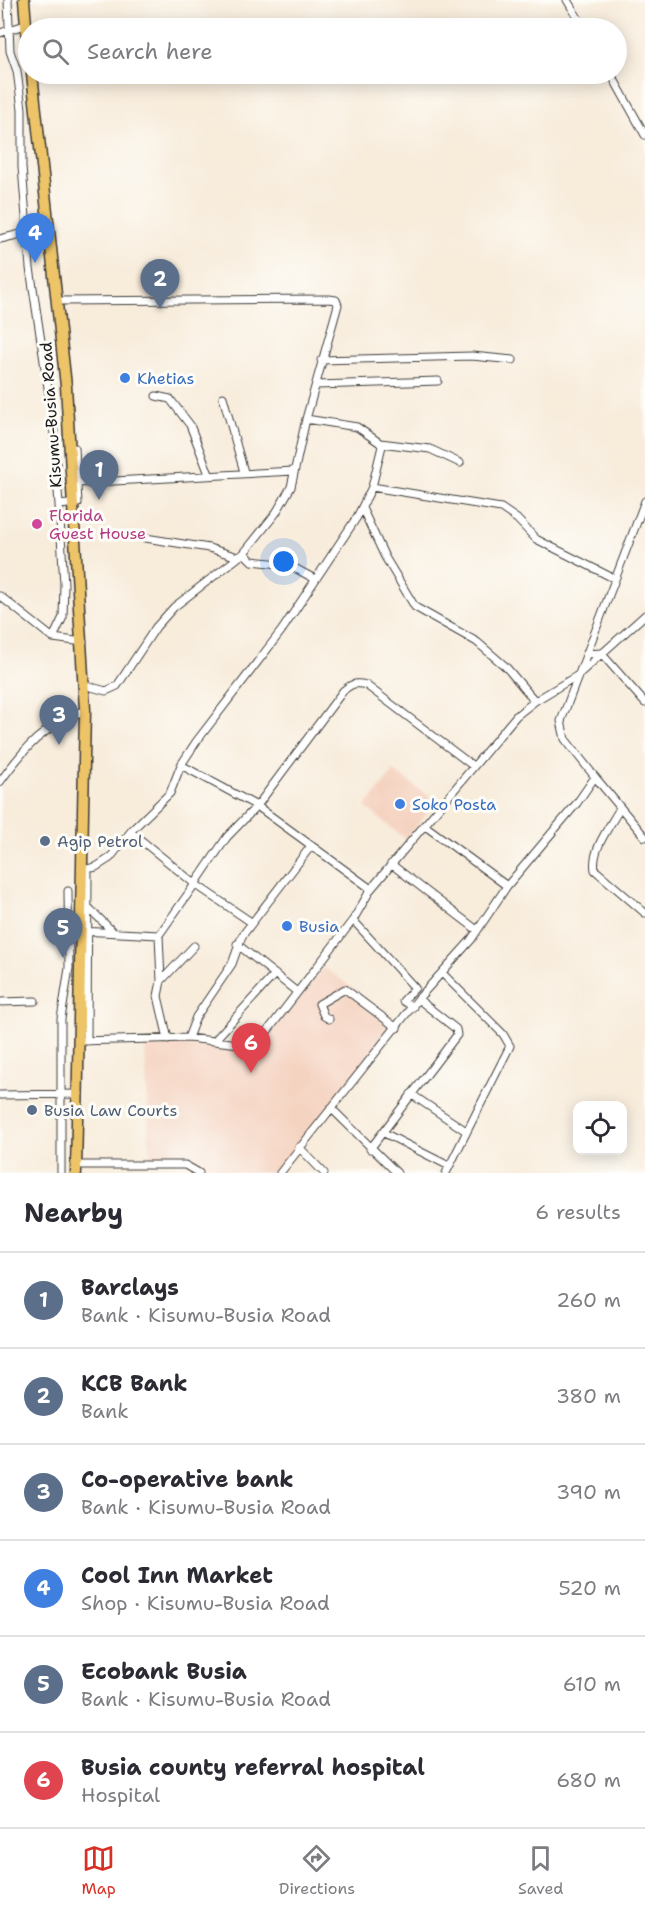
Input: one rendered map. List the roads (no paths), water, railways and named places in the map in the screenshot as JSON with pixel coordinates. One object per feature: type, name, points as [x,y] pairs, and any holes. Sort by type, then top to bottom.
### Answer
[{"type":"highway","points":[[24,0],[25,18]]},
{"type":"highway","name":"Kisumu-Busia Road","points":[[33,84],[49,238],[58,301],[83,642],[85,710],[83,1041],[76,1169]]},
{"type":"street","points":[[8,0],[4,32],[18,79]]},
{"type":"street","points":[[567,0],[578,18]]},
{"type":"street","points":[[19,84],[22,109],[22,167],[26,234],[48,405],[53,421],[64,584],[63,617],[53,638]]},
{"type":"street","points":[[617,84],[645,135]]},
{"type":"street","points":[[0,239],[26,234],[49,238]]},
{"type":"street","points":[[58,301],[336,300],[338,305],[321,360],[317,385],[306,419],[291,487],[276,513],[241,555],[174,607],[156,627],[117,686],[106,691],[84,685]]},
{"type":"street","points":[[321,360],[472,356],[513,360]]},
{"type":"street","points":[[59,505],[78,503],[69,365],[66,357],[62,357]]},
{"type":"street","points":[[317,385],[438,381]]},
{"type":"street","points":[[156,396],[170,399],[190,425],[209,474]]},
{"type":"street","points":[[223,398],[244,472]]},
{"type":"street","points":[[306,419],[357,427],[380,443],[430,449],[459,463]]},
{"type":"street","points":[[159,935],[84,931],[88,907],[85,871],[110,858],[131,832],[170,793],[181,765],[282,630],[362,508],[372,487],[382,447],[380,443]]},
{"type":"street","points":[[78,483],[294,471]]},
{"type":"street","points":[[372,487],[501,508],[517,519],[536,539],[615,579]]},
{"type":"street","points":[[645,501],[561,721],[562,730],[574,753],[645,837]]},
{"type":"street","points":[[362,508],[385,556],[415,607],[477,642],[506,667],[535,701]]},
{"type":"street","points":[[139,537],[209,548],[241,555],[252,561],[289,565],[315,579]]},
{"type":"street","points":[[0,596],[53,638],[83,642]]},
{"type":"street","points":[[83,1041],[188,1038],[248,1045],[263,1037],[353,920],[371,889],[516,716],[535,701],[578,675],[645,615]]},
{"type":"street","points":[[587,654],[601,652]]},
{"type":"street","points":[[601,652],[645,703]]},
{"type":"street","points":[[168,1039],[158,996],[161,981],[159,935],[227,837],[257,806],[343,691],[357,682],[366,685],[473,765]]},
{"type":"street","points":[[0,782],[34,738],[65,718],[85,710]]},
{"type":"street","points":[[181,765],[257,806],[371,889]]},
{"type":"street","points":[[280,1173],[418,999],[477,930],[507,886],[577,803],[595,777]]},
{"type":"street","points":[[620,808],[600,843],[594,864],[595,870],[645,913]]},
{"type":"street","points":[[424,825],[507,886]]},
{"type":"street","points":[[131,832],[195,884],[251,922]]},
{"type":"street","points":[[188,1038],[196,1017],[232,964],[237,944],[251,922],[311,846]]},
{"type":"street","points":[[391,864],[477,930]]},
{"type":"street","points":[[61,1173],[61,1019],[69,968],[68,891]]},
{"type":"street","points":[[88,907],[113,932]]},
{"type":"street","points":[[353,920],[415,988],[403,1001],[413,1007]]},
{"type":"street","points":[[237,944],[297,992]]},
{"type":"street","points":[[161,981],[194,946]]},
{"type":"street","points":[[384,1133],[447,1169],[510,1046],[503,1034],[442,973]]},
{"type":"street","points":[[214,1041],[274,974]]},
{"type":"street","points":[[329,1019],[324,1016],[319,1004],[345,989],[397,1028]]},
{"type":"street","points":[[370,1149],[458,1032],[418,999]]},
{"type":"street","points":[[0,1002],[35,1001]]},
{"type":"street","points":[[0,1095],[79,1094]]},
{"type":"street","points":[[411,1094],[466,1131]]},
{"type":"street","points":[[331,1108],[370,1149],[397,1173]]},
{"type":"street","points":[[299,1147],[324,1173]]},
{"type":"street","points":[[76,1169],[170,1169],[185,1165],[199,1173]]},
{"type":"place","name":"Cool Inn Market","points":[[35,263]]},
{"type":"place","name":"KCB Bank","points":[[160,309]]},
{"type":"place","name":"Khetias","points":[[125,378]]},
{"type":"place","name":"Barclays","points":[[99,500]]},
{"type":"place","name":"Florida Guest House","points":[[37,524]]},
{"type":"place","name":"Co-operative bank","points":[[59,745]]},
{"type":"place","name":"Soko Posta","points":[[400,804]]},
{"type":"place","name":"Agip Petrol","points":[[45,841]]},
{"type":"place","name":"Busia","points":[[287,926]]},
{"type":"place","name":"Ecobank Busia","points":[[63,958]]},
{"type":"place","name":"Busia county referral hospital","points":[[251,1073]]},
{"type":"place","name":"Busia Law Courts","points":[[32,1110]]}]
